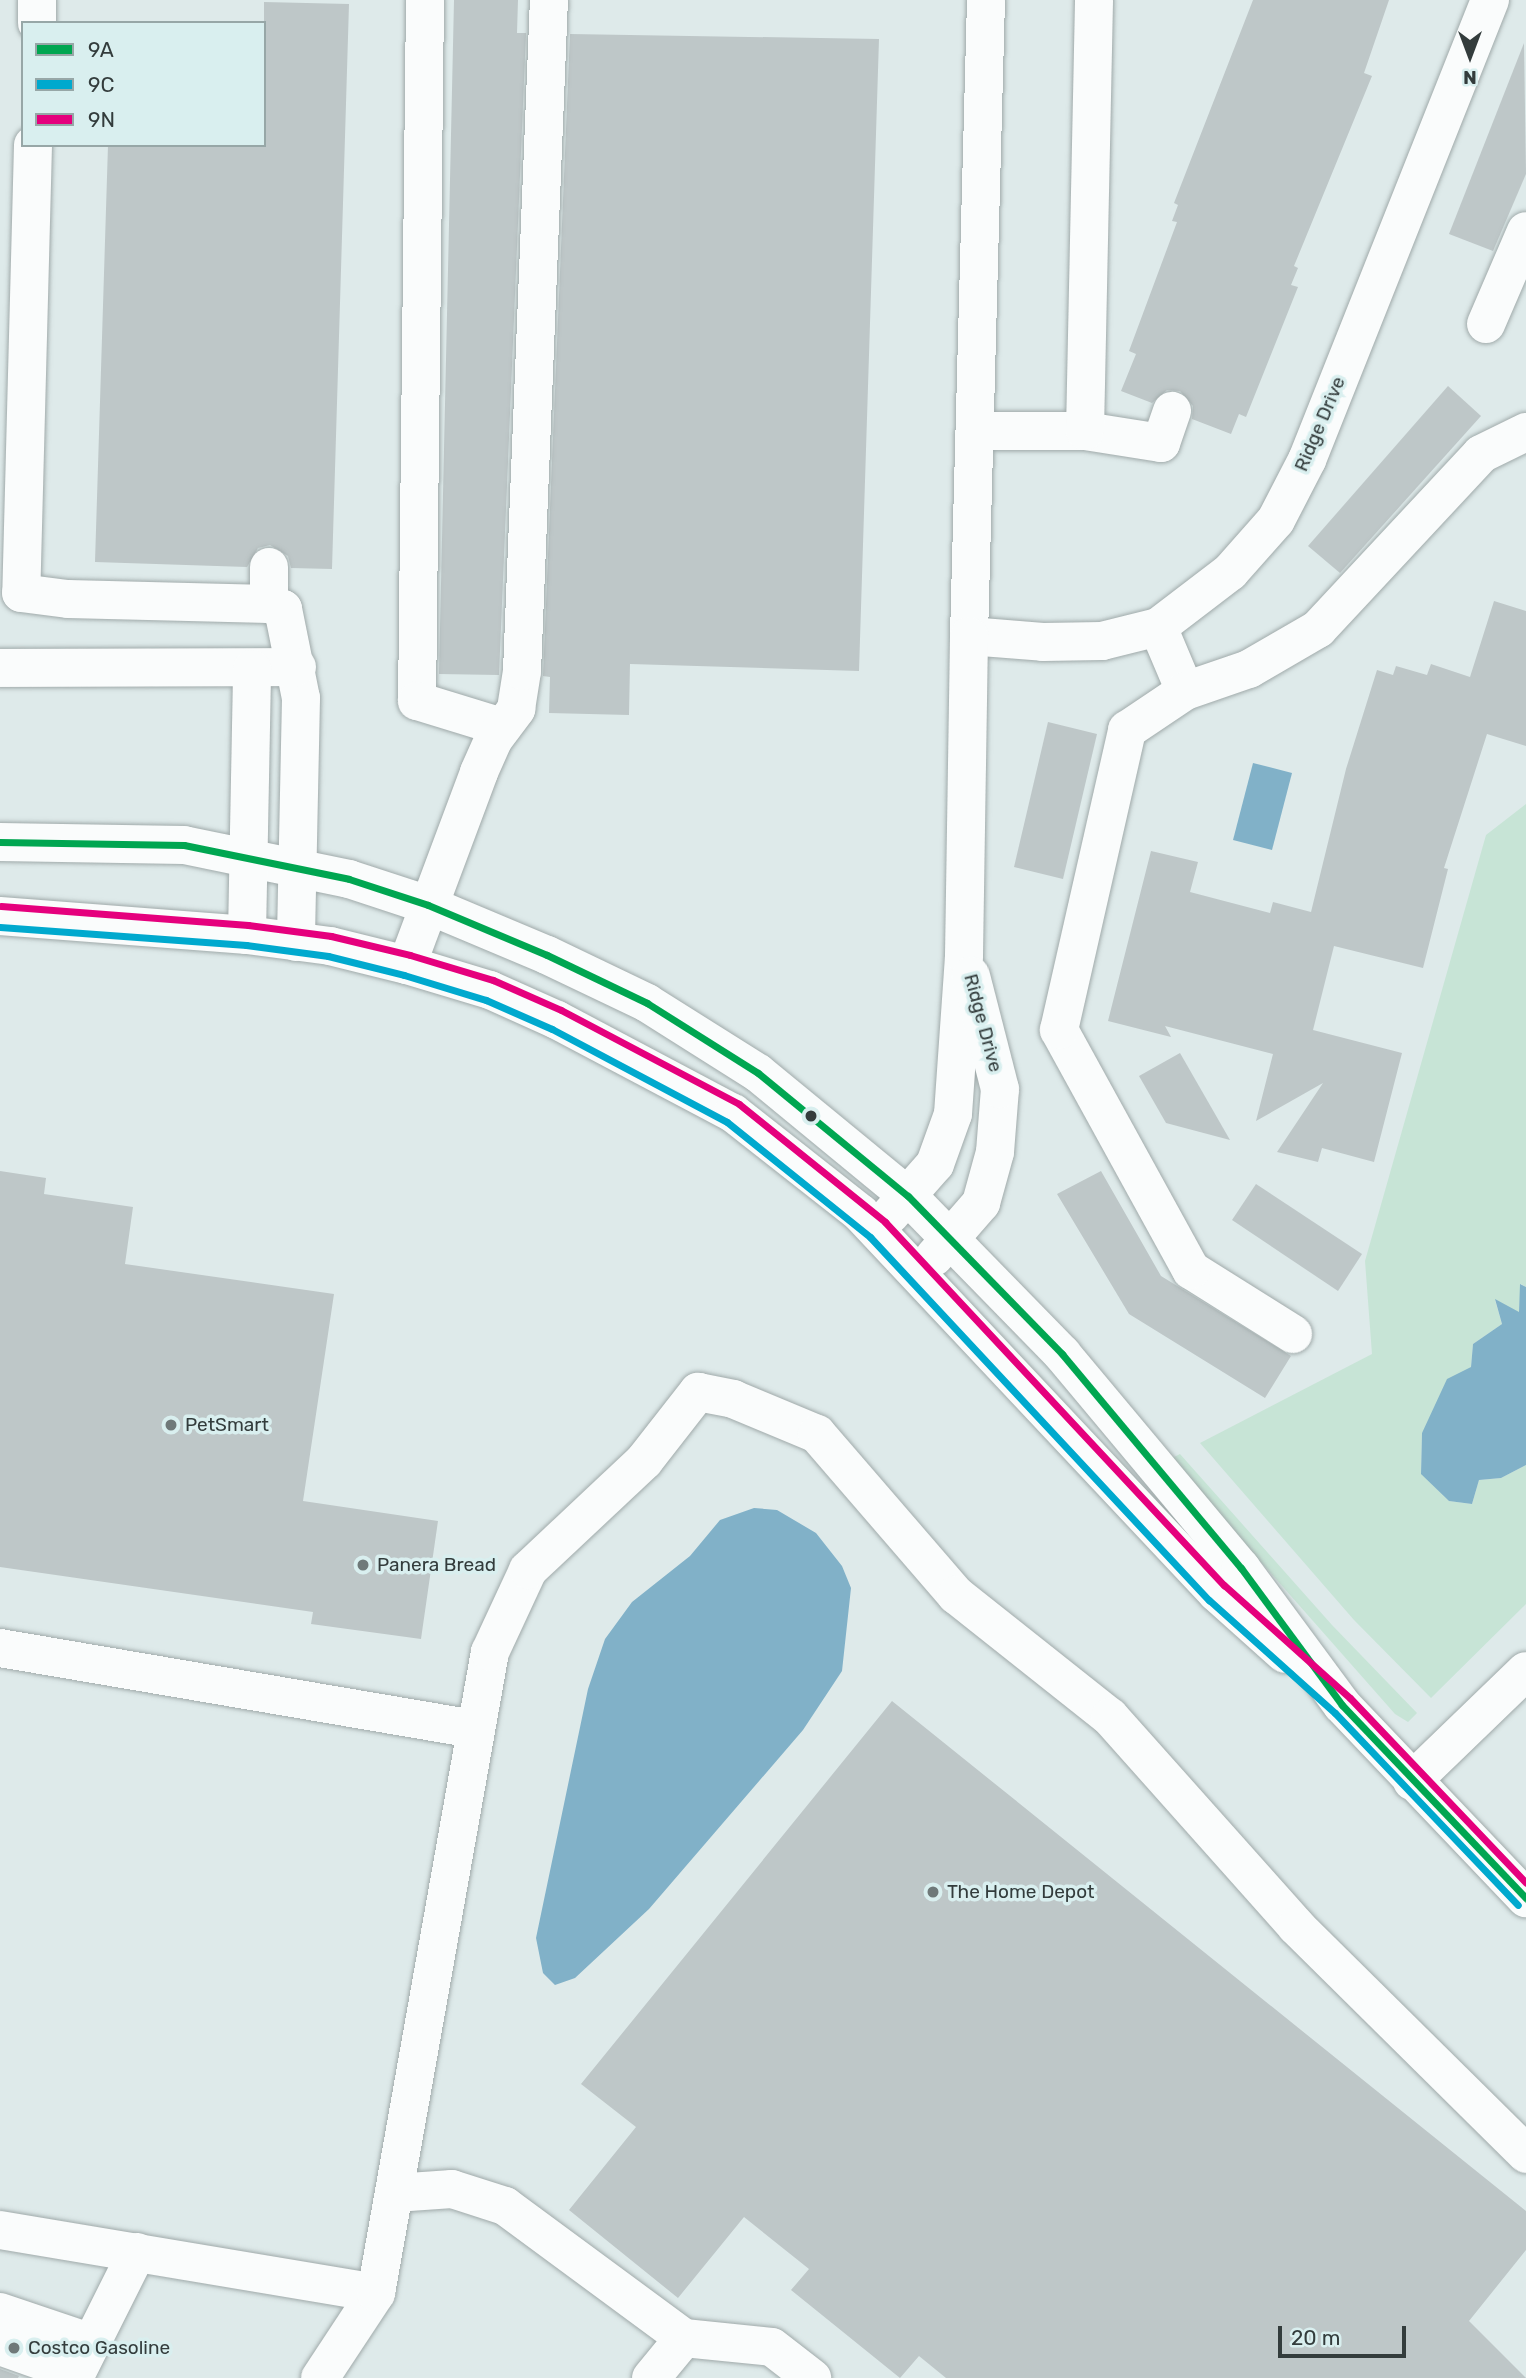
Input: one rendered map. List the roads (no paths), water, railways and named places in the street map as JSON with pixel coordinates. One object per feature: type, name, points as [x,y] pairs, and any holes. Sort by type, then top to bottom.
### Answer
[{"type":"street","points":[[37,0],[37,21]]},
{"type":"street","points":[[425,0],[418,701],[502,727]]},
{"type":"street","points":[[407,965],[479,772],[502,727],[516,709],[522,671],[549,0]]},
{"type":"street","name":"Ridge Drive","points":[[877,1229],[934,1164],[953,1114],[964,955],[969,636],[986,0]]},
{"type":"street","points":[[1085,431],[1094,0]]},
{"type":"street","name":"Ridge Drive","points":[[969,636],[1102,641],[1158,627],[1230,572],[1276,520],[1307,460],[1490,0]]},
{"type":"street","points":[[33,147],[14,327],[21,593],[68,599],[269,586],[282,609],[297,667],[301,698],[296,942]]},
{"type":"street","points":[[1486,324],[1526,231]]},
{"type":"street","points":[[975,430],[1085,431],[1161,443],[1172,411]]},
{"type":"street","points":[[1293,1334],[1191,1270],[1059,1030],[1127,730],[1185,691],[1249,669],[1318,629],[1481,454],[1526,432]]},
{"type":"street","points":[[1158,627],[1185,691]]},
{"type":"street","points":[[0,668],[297,667]]},
{"type":"street","points":[[247,935],[252,669]]},
{"type":"street","points":[[0,842],[184,845],[297,866],[428,905],[647,1003],[758,1073],[908,1196],[952,1237],[1062,1354],[1241,1567],[1342,1705]]},
{"type":"street","points":[[0,916],[247,935],[296,942],[407,965],[490,990],[558,1020],[733,1113],[877,1229],[916,1276],[1217,1593],[1342,1705],[1526,1898]]},
{"type":"street","name":"Ridge Drive","points":[[916,1276],[981,1203],[995,1152],[1000,1089],[987,1025],[964,955]]},
{"type":"street","points":[[320,2378],[376,2293],[490,1652],[528,1570],[644,1461],[698,1392],[733,1399],[817,1434],[956,1595],[1110,1717],[1296,1926],[1526,2154]]},
{"type":"street","points":[[0,1648],[475,1729]]},
{"type":"street","points":[[1412,1781],[1526,1671]]},
{"type":"street","points":[[395,2193],[452,2189],[505,2206],[684,2338],[772,2347],[812,2378]]},
{"type":"street","points":[[0,2230],[376,2293]]},
{"type":"street","points":[[81,2364],[138,2252]]},
{"type":"street","points":[[0,2312],[81,2364]]},
{"type":"street","points":[[652,2378],[684,2338]]},
{"type":"street","points":[[0,2346],[81,2364]]},
{"type":"water","points":[[1253,763],[1292,773],[1272,850],[1233,840]]},
{"type":"water","points":[[1520,1284],[1526,1287],[1526,1465],[1501,1478],[1479,1480],[1472,1504],[1449,1501],[1421,1474],[1422,1433],[1447,1379],[1471,1367],[1473,1344],[1502,1324],[1495,1299],[1519,1312]]},
{"type":"water","points":[[754,1508],[777,1510],[816,1533],[842,1566],[851,1588],[842,1671],[803,1730],[649,1909],[575,1978],[555,1985],[543,1973],[536,1938],[588,1689],[605,1639],[632,1602],[690,1556],[720,1520]]},
{"type":"place","name":"PetSmart","points":[[171,1425]]},
{"type":"place","name":"Panera Bread","points":[[363,1565]]},
{"type":"place","name":"The Home Depot","points":[[933,1892]]},
{"type":"place","name":"Costco Gasoline","points":[[14,2348]]}]
